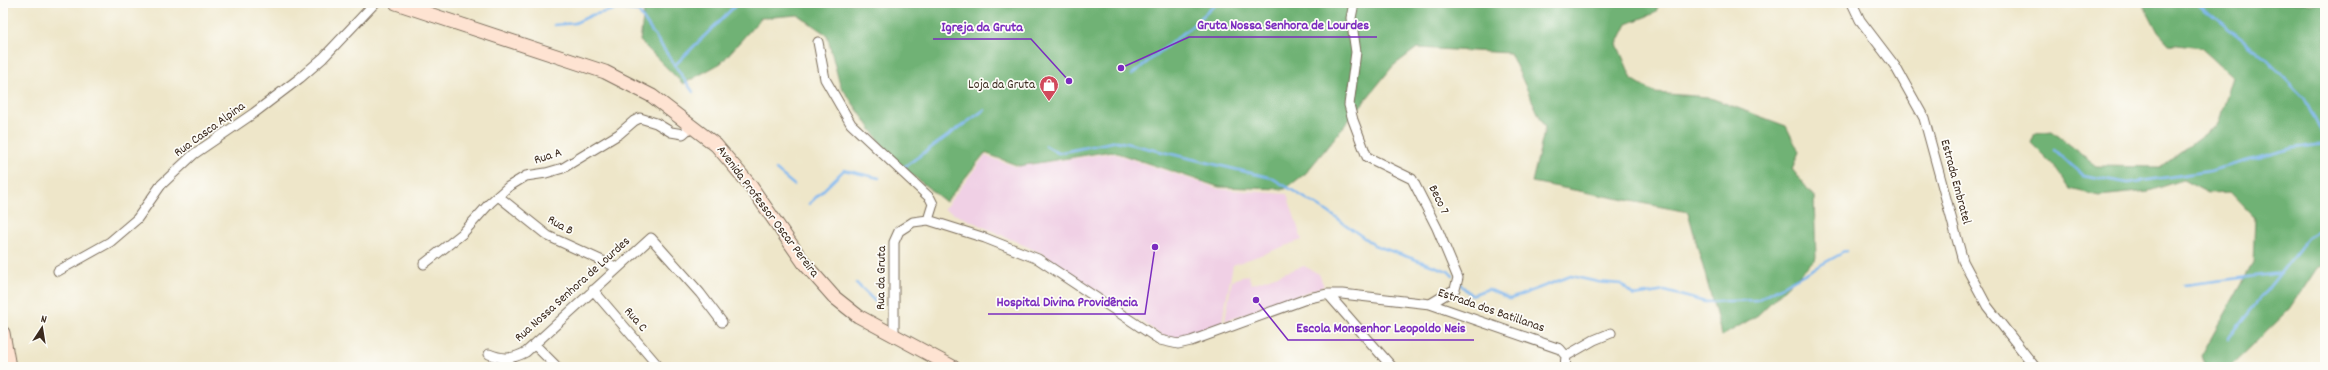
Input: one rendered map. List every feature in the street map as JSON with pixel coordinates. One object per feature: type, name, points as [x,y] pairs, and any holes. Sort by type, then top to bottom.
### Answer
[{"type":"main road","name":"Avenida Professor Oscar Pereira","points":[[396,3],[613,75],[652,96],[716,145],[726,156],[750,185],[804,263],[834,297],[858,316],[953,367]]},
{"type":"main road","points":[[3,333],[9,367]]},
{"type":"street","name":"Rua Casca Alpina","points":[[58,271],[110,242],[137,219],[161,185],[194,154],[254,113],[300,78],[323,58],[375,3]]},
{"type":"street","name":"Beco 7","points":[[1354,3],[1351,18],[1356,52],[1349,105],[1353,120],[1367,156],[1412,179],[1437,228],[1458,278],[1455,289],[1430,304]]},
{"type":"street","name":"Estrada Embratel","points":[[1852,3],[1860,20],[1895,66],[1924,118],[1963,261],[1987,306],[2035,367]]},
{"type":"street","points":[[818,42],[825,79],[851,124],[930,198],[934,204],[928,220]]},
{"type":"street","name":"Rua A","points":[[424,264],[462,234],[498,196],[526,176],[546,173],[563,168],[619,134],[634,120],[640,118],[656,123],[671,132],[683,134],[692,126]]},
{"type":"street","name":"Rua B","points":[[498,196],[548,236],[618,268]]},
{"type":"street","name":"Estrada dos Batillanas","points":[[928,220],[985,238],[1038,259],[1160,340],[1172,343],[1191,341],[1309,298],[1328,294],[1430,304],[1560,349],[1566,356]]},
{"type":"street","name":"Rua da Gruta","points":[[894,335],[894,242],[899,231],[913,222],[928,220]]},
{"type":"street","name":"Rua Nossa Senhora de Lourdes","points":[[488,354],[500,359],[516,358],[535,345],[651,238],[700,292],[722,322]]},
{"type":"street","name":"Rua C","points":[[593,290],[659,367]]},
{"type":"street","points":[[1328,294],[1392,367]]},
{"type":"street","points":[[1565,367],[1566,356],[1594,340],[1611,333]]},
{"type":"street","points":[[535,345],[557,367]]},
{"type":"shaded area","points":[[1112,153],[1219,189],[1287,194],[1302,240],[1233,265],[1222,322],[1180,339],[1163,336],[1041,253],[944,209],[985,156],[1017,167]]},
{"type":"shaded area","points":[[1304,266],[1319,274],[1324,286],[1225,321],[1232,280],[1248,275],[1252,284]]},
{"type":"green space","points":[[645,3],[1660,3],[1655,13],[1627,24],[1617,44],[1632,79],[1655,93],[1708,97],[1786,126],[1799,152],[1792,169],[1814,197],[1816,258],[1758,315],[1722,336],[1688,212],[1532,182],[1545,128],[1510,53],[1417,48],[1393,66],[1306,173],[1285,189],[1219,187],[1111,151],[1019,166],[985,153],[946,202],[892,159],[840,85],[827,35],[798,15],[761,18],[721,63],[683,84],[640,41]]},
{"type":"green space","points":[[2143,3],[2325,3],[2325,265],[2317,268],[2290,309],[2230,367],[2205,367],[2201,356],[2253,263],[2255,218],[2230,192],[2208,193],[2183,180],[2149,191],[2099,196],[2070,189],[2053,165],[2031,143],[2035,133],[2052,131],[2097,166],[2161,167],[2218,124],[2233,77],[2201,48],[2169,44],[2158,32]]},
{"type":"waterway","points":[[676,64],[738,3]]},
{"type":"waterway","points":[[1131,75],[1191,27],[1217,3]]},
{"type":"waterway","points":[[2196,3],[2261,54],[2305,99],[2325,140]]},
{"type":"waterway","points":[[554,25],[575,23],[592,15],[618,9],[638,11],[693,92]]},
{"type":"waterway","points":[[904,167],[984,110]]},
{"type":"waterway","points":[[1046,146],[1058,153],[1117,141],[1272,178],[1328,212],[1374,245],[1448,271],[1453,276]]},
{"type":"waterway","points":[[2054,149],[2082,175],[2128,183],[2210,171],[2294,148],[2325,144]]},
{"type":"waterway","points":[[776,170],[794,185]]},
{"type":"waterway","points":[[809,204],[844,170],[879,178]]},
{"type":"waterway","points":[[2228,339],[2308,238],[2325,228]]},
{"type":"waterway","points":[[1459,283],[1471,295],[1488,289],[1510,299],[1571,276],[1598,282],[1621,284],[1634,296],[1665,291],[1705,302],[1757,300],[1846,251]]},
{"type":"waterway","points":[[2183,285],[2281,273]]},
{"type":"waterway","points":[[856,283],[881,307]]},
{"type":"place","name":"Gruta Nossa Senhora de Lourdes","points":[[1121,68]]},
{"type":"place","name":"Igreja da Gruta","points":[[1069,81]]},
{"type":"place","name":"Loja da Gruta","points":[[1049,102]]},
{"type":"place","name":"Hospital Divina Providência","points":[[1155,247]]},
{"type":"place","name":"Escola Monsenhor Leopoldo Neis","points":[[1256,300]]}]
